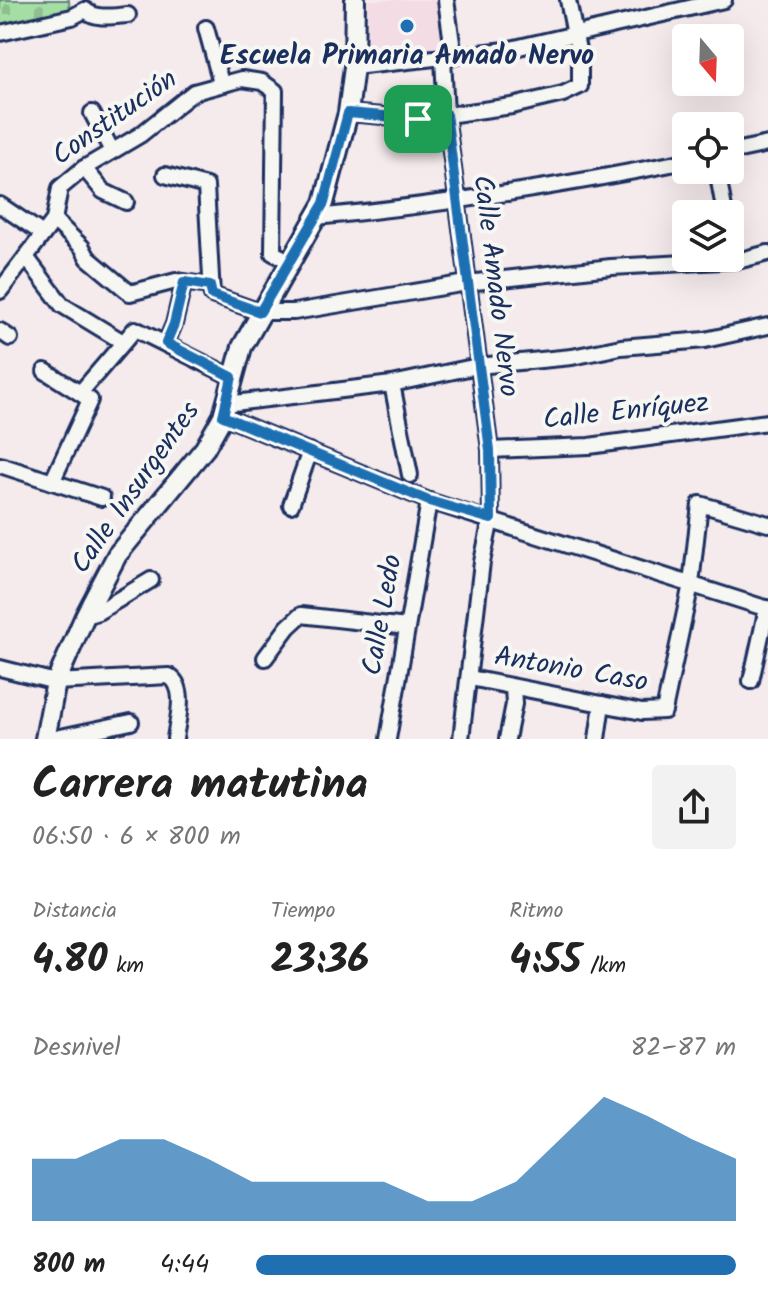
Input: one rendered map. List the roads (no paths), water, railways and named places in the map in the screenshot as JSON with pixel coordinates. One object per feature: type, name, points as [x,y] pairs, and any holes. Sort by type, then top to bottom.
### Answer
[{"type":"main road","name":"Calle Insurgentes","points":[[45,739],[56,682],[85,616],[117,555],[205,448],[225,410],[242,347],[324,203],[348,113],[354,67],[355,0]]},
{"type":"street","name":"Calle Amado Nervo","points":[[446,0],[446,114],[490,450],[491,519],[474,614],[470,678],[461,739]]},
{"type":"street","points":[[348,113],[418,119],[512,106],[563,94],[580,86],[580,60],[568,0]]},
{"type":"street","points":[[354,67],[506,50],[724,0]]},
{"type":"street","points":[[0,33],[72,17],[86,5],[91,16],[128,15]]},
{"type":"street","points":[[206,28],[221,83]]},
{"type":"street","name":"Constitución","points":[[54,220],[60,188],[84,168],[140,135],[194,92],[242,79],[262,82],[275,91],[273,253],[290,261]]},
{"type":"street","points":[[92,113],[112,151]]},
{"type":"street","points":[[744,149],[768,144]]},
{"type":"street","points":[[316,217],[418,207],[672,164]]},
{"type":"street","points":[[84,168],[103,191],[126,202]]},
{"type":"street","points":[[165,175],[206,186],[212,295],[260,312],[294,312],[467,283],[611,267],[741,260],[768,253]]},
{"type":"street","points":[[0,205],[43,234]]},
{"type":"street","points":[[0,291],[54,220],[82,247],[88,258],[130,293],[176,281],[210,286]]},
{"type":"street","points":[[26,257],[62,305],[123,342]]},
{"type":"street","points":[[166,343],[184,282]]},
{"type":"street","points":[[225,410],[392,384],[478,366],[572,357],[621,347],[705,340],[768,326]]},
{"type":"street","points":[[80,393],[135,329],[232,377]]},
{"type":"street","points":[[45,371],[90,400],[52,482]]},
{"type":"street","points":[[392,384],[410,475]]},
{"type":"street","points":[[225,410],[310,451],[429,501],[768,609],[751,681]]},
{"type":"street","name":"Calle Enríquez","points":[[490,450],[589,446],[768,422]]},
{"type":"street","points":[[291,505],[310,451]]},
{"type":"street","points":[[0,465],[102,498]]},
{"type":"street","name":"Calle Ledo","points":[[388,739],[429,501]]},
{"type":"street","points":[[691,584],[700,504],[768,524]]},
{"type":"street","points":[[85,616],[98,612],[151,580]]},
{"type":"street","name":"Antonio Caso","points":[[470,678],[642,712],[664,711],[691,584]]},
{"type":"street","points":[[265,658],[301,615],[407,627]]},
{"type":"street","points":[[0,668],[56,682],[169,676],[173,678],[180,697],[175,739]]},
{"type":"street","points":[[507,739],[514,704],[513,687]]},
{"type":"street","points":[[597,739],[602,704]]},
{"type":"street","points":[[51,739],[131,722]]},
{"type":"place","name":"Escuela Primaria Amado Nervo","points":[[407,26]]}]
